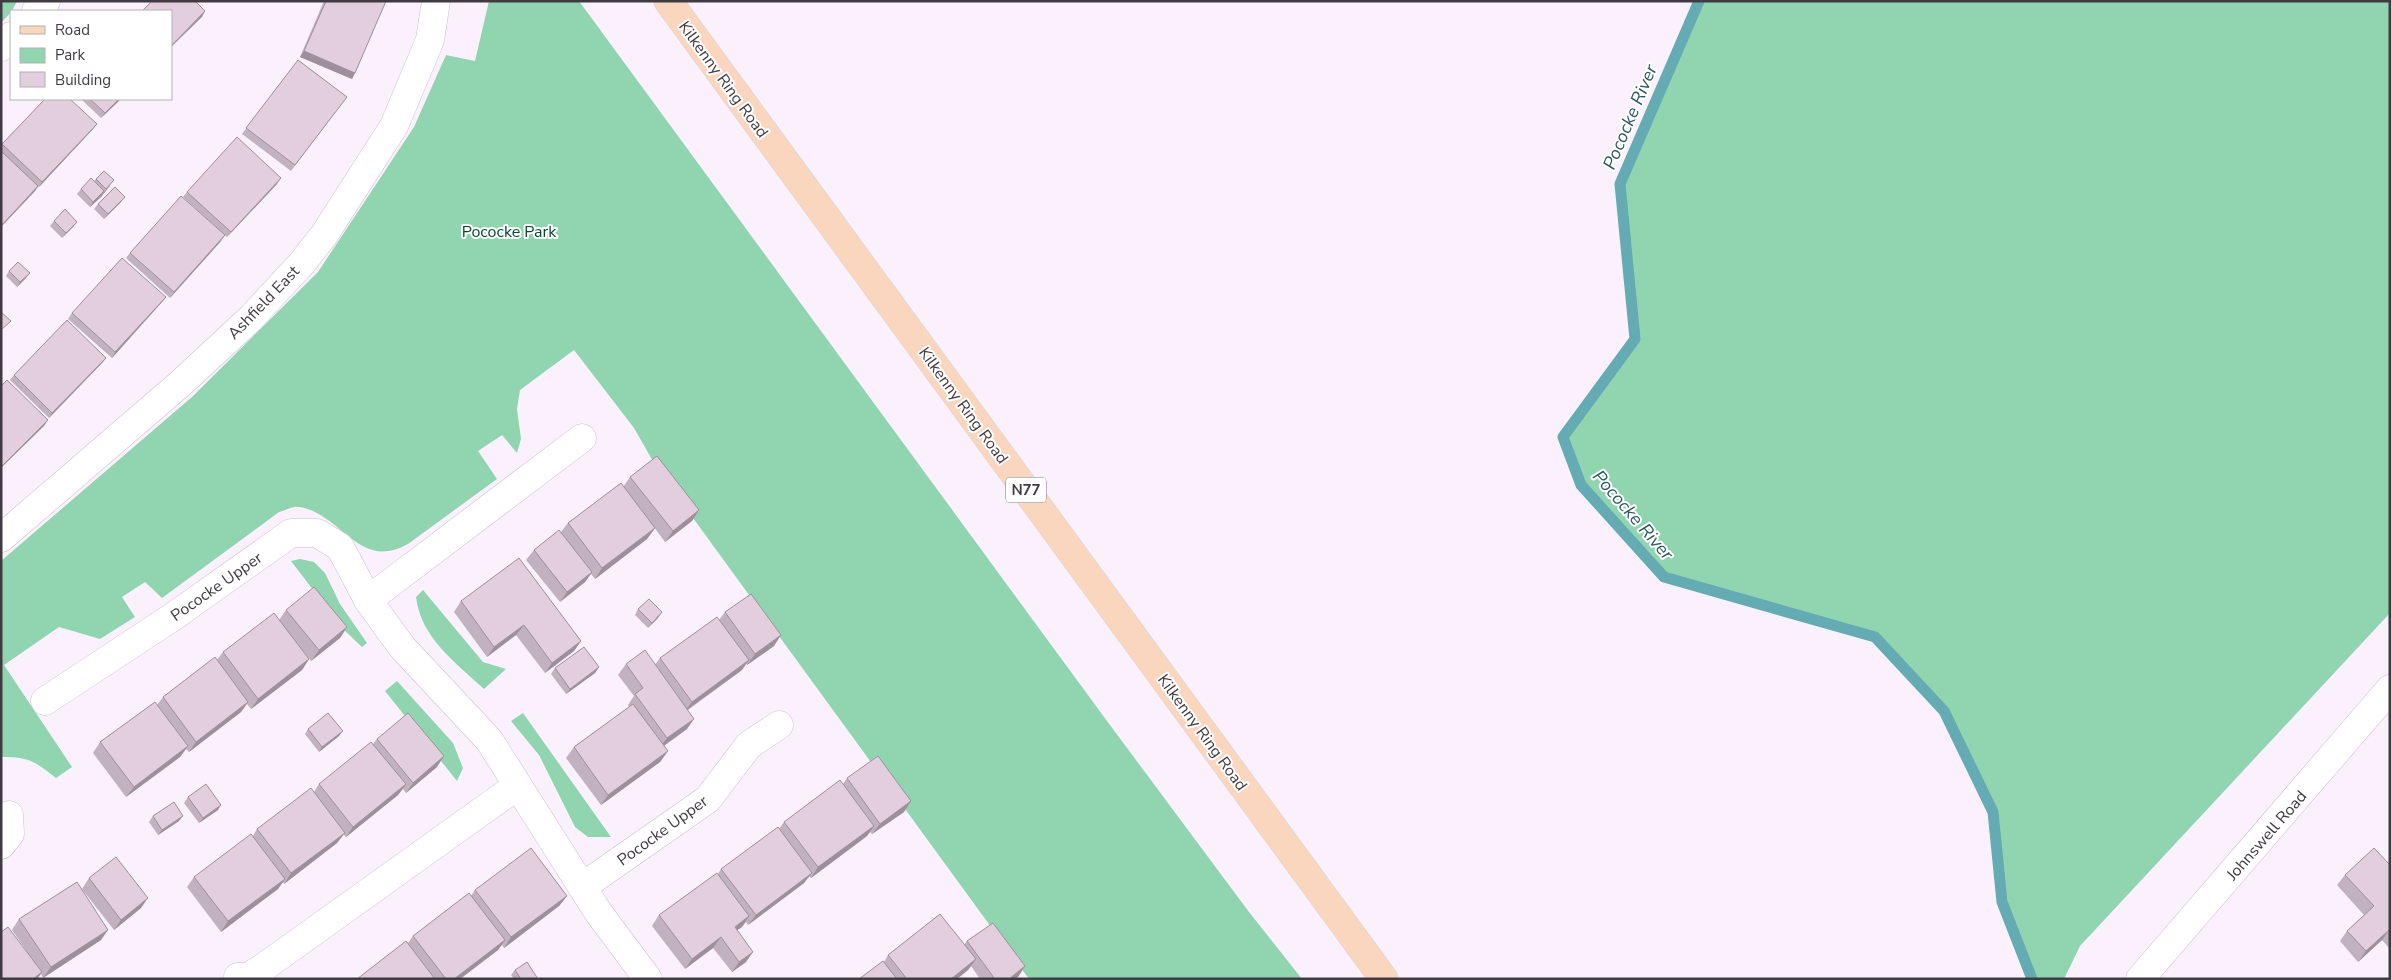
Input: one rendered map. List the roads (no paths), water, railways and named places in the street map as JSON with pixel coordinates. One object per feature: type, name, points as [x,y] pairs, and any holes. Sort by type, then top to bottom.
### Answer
[{"type":"main road","name":"Kilkenny Ring Road","points":[[668,1],[1384,979]]},
{"type":"street","points":[[37,10],[46,1]]},
{"type":"street","name":"Ashfield East","points":[[1,538],[181,383],[251,318],[302,263],[324,235],[394,126],[430,40],[436,1]]},
{"type":"street","points":[[1,47],[10,37]]},
{"type":"street","points":[[368,600],[582,438]]},
{"type":"street","name":"Pococke Upper","points":[[45,701],[174,616],[291,533],[317,533],[340,547],[368,600],[402,647],[489,740],[582,887],[648,979]]},
{"type":"street","name":"Johnswell Road","points":[[2140,979],[2390,689]]},
{"type":"street","name":"Pococke Upper","points":[[582,887],[708,799],[748,745],[779,725]]},
{"type":"street","points":[[238,977],[268,973],[517,786]]},
{"type":"street","points":[[1,846],[10,834],[10,815]]},
{"type":"waterway","name":"Pococke River","points":[[1699,1],[1620,184],[1635,339],[1563,437],[1581,485],[1664,577],[1875,637],[1944,711],[1993,812],[2002,902],[2032,979]]},
{"type":"park label","name":"Pococke Park","points":[[509,231]]}]
